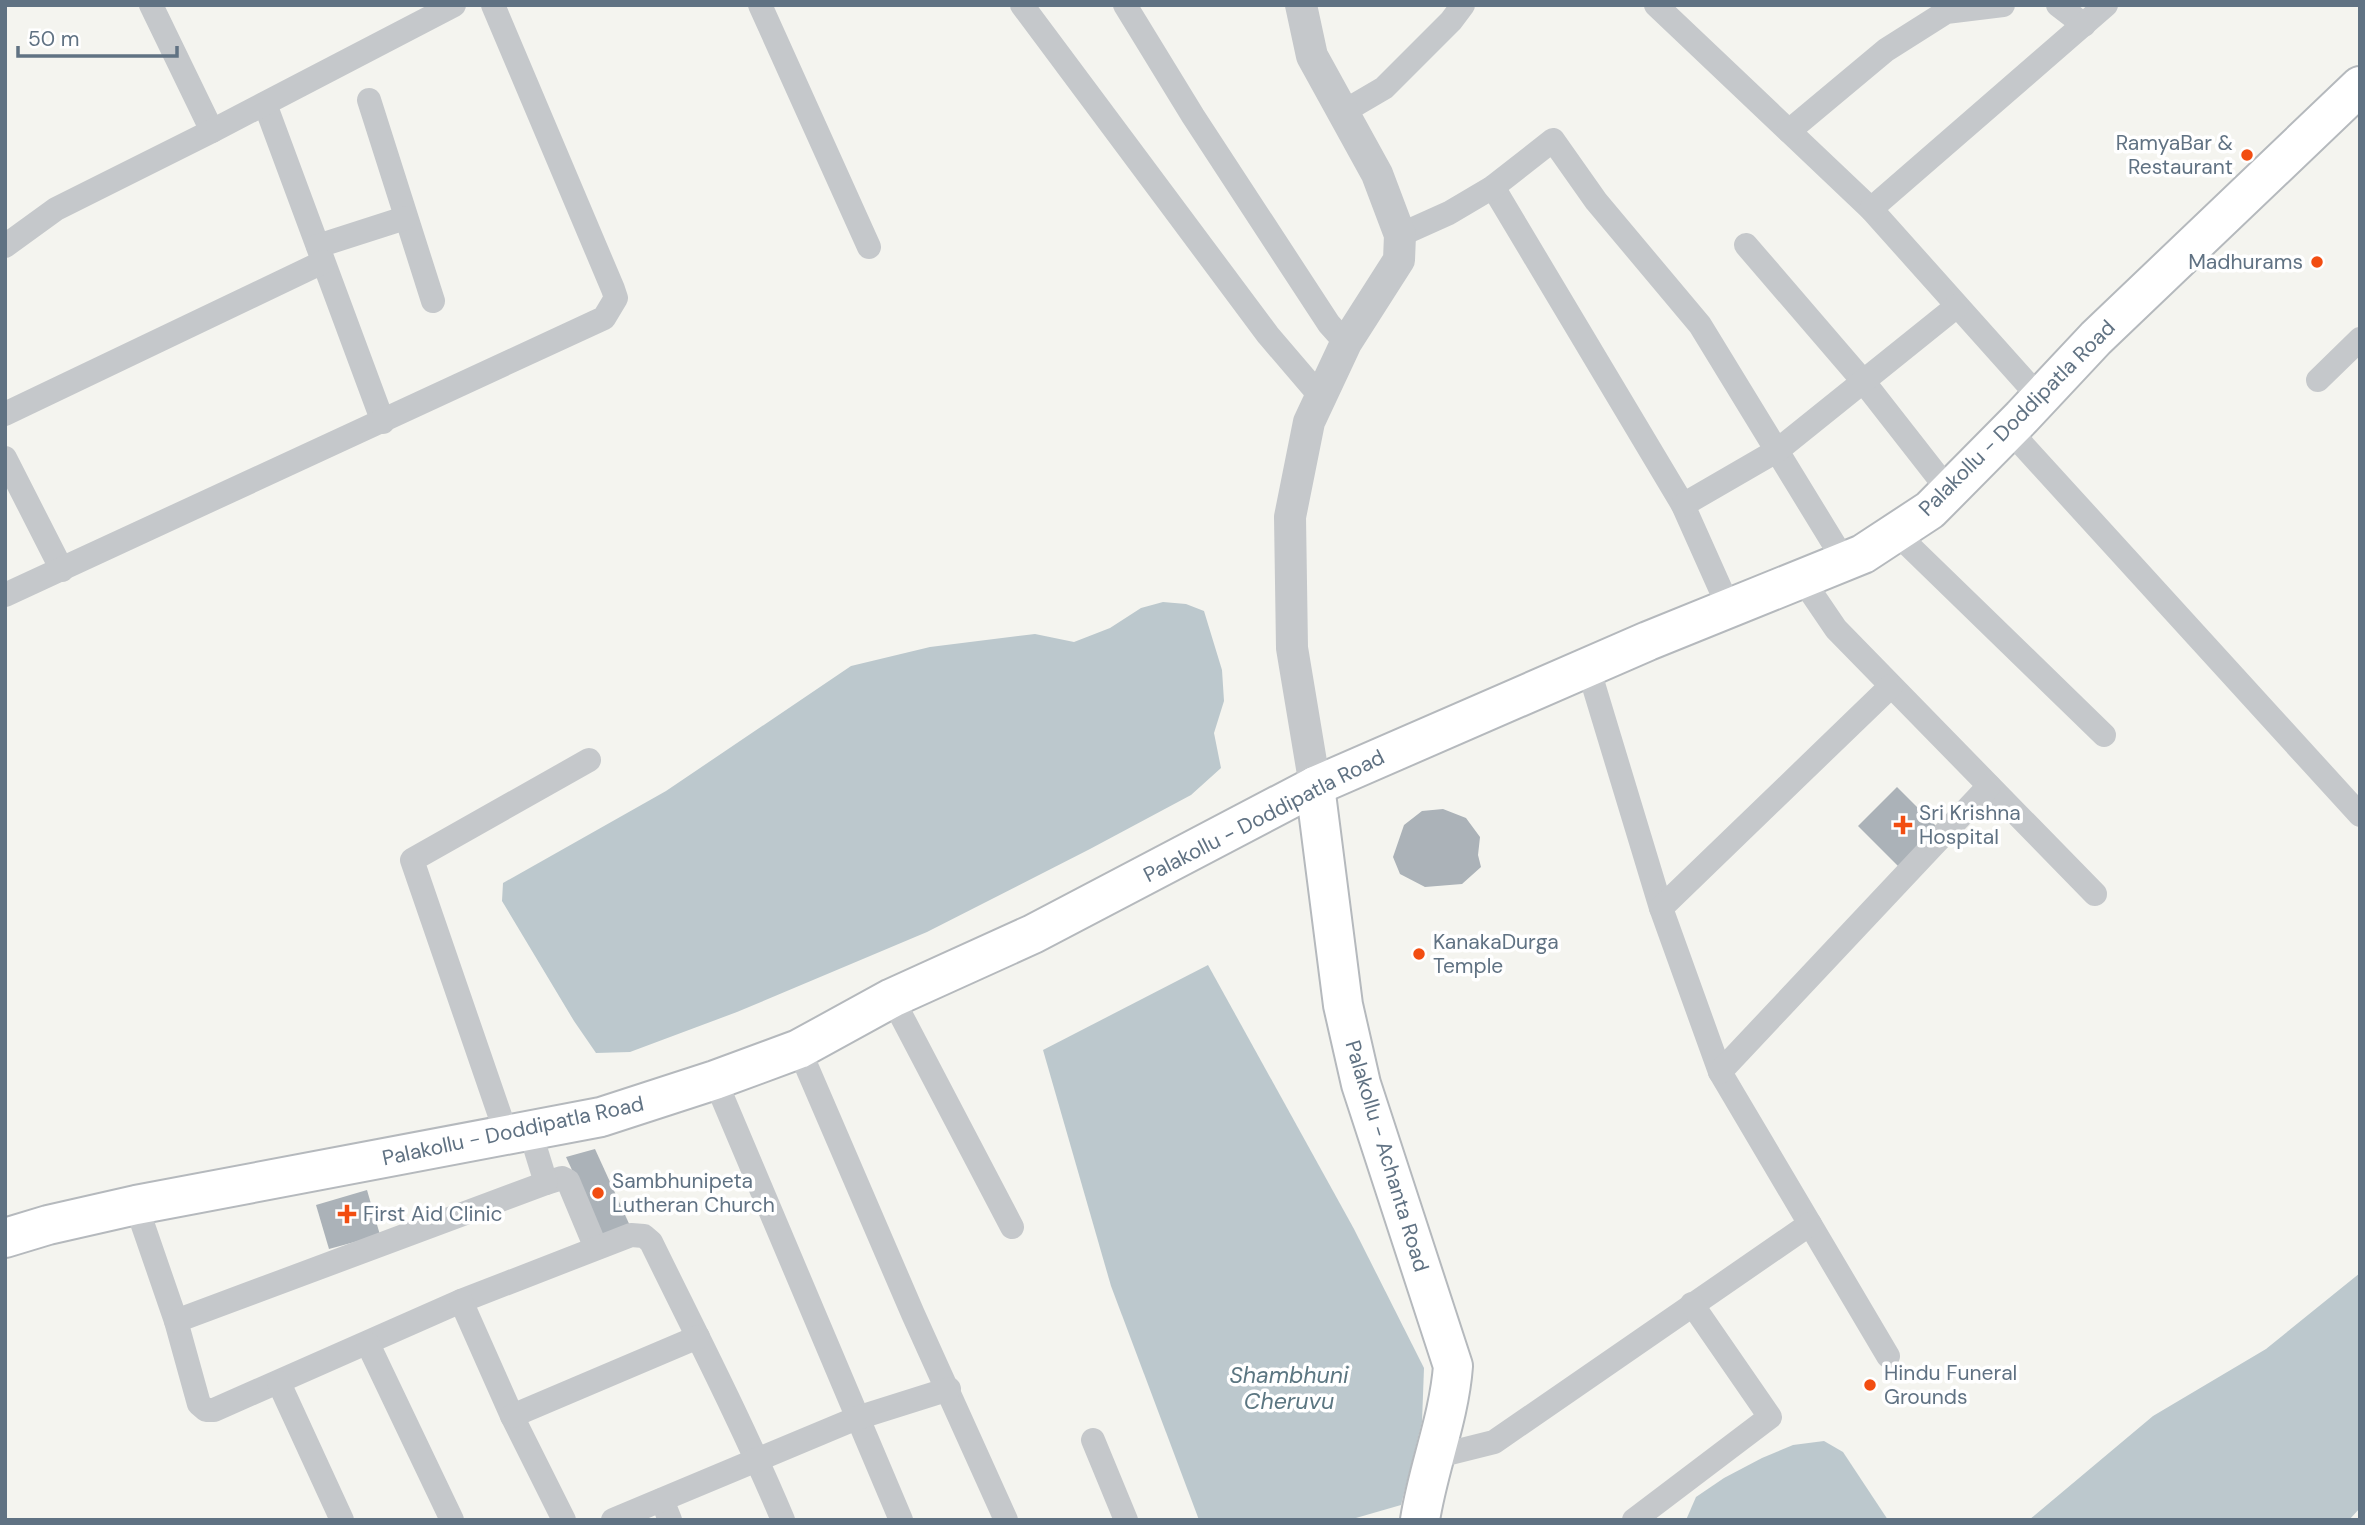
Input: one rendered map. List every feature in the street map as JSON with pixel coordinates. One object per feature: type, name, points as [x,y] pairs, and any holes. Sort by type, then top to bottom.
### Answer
[{"type":"main road","name":"Palakollu - Doddipatla Road","points":[[5,1238],[48,1225],[136,1205],[601,1117],[715,1080],[799,1049],[892,998],[1033,934],[1315,786],[1588,667],[1863,554],[1930,510],[2096,338],[2360,86]]},
{"type":"main road","name":"Palakollu - Achanta Road","points":[[1315,786],[1343,1004],[1361,1084],[1453,1366],[1451,1395],[1420,1520]]},
{"type":"street","points":[[151,5],[212,131]]},
{"type":"street","points":[[5,246],[56,209],[454,5]]},
{"type":"street","points":[[5,595],[604,318],[616,298],[493,5]]},
{"type":"street","points":[[760,5],[869,247]]},
{"type":"street","points":[[1022,5],[1260,324],[1321,397]]},
{"type":"street","points":[[1125,5],[1193,116],[1329,324],[1346,343]]},
{"type":"street","points":[[1301,5],[1312,56],[1377,174],[1400,235],[1399,260],[1346,343],[1309,422],[1290,517],[1292,648],[1315,786]]},
{"type":"street","points":[[1343,112],[1384,88],[1451,21],[1463,5]]},
{"type":"street","points":[[1656,5],[1871,209],[2040,398]]},
{"type":"street","points":[[1789,131],[1886,50],[1946,12],[2003,5]]},
{"type":"street","points":[[2058,5],[2084,25]]},
{"type":"street","points":[[1871,209],[2106,5]]},
{"type":"street","points":[[369,100],[433,301]]},
{"type":"street","points":[[265,104],[383,422]]},
{"type":"street","points":[[1400,235],[1449,213],[1493,187],[1553,140],[1596,201],[1700,325],[1845,562]]},
{"type":"street","points":[[1493,187],[1683,505],[1729,608]]},
{"type":"street","points":[[5,414],[320,254],[405,218]]},
{"type":"street","points":[[1746,245],[1863,382],[1949,491]]},
{"type":"street","points":[[1683,505],[1778,450],[1957,306]]},
{"type":"street","points":[[2318,380],[2360,339]]},
{"type":"street","points":[[2009,430],[2360,815]]},
{"type":"street","points":[[5,458],[62,570]]},
{"type":"street","points":[[1896,533],[2104,734]]},
{"type":"street","points":[[1802,579],[1836,629],[2095,894]]},
{"type":"street","points":[[1588,667],[1661,908],[1720,1072],[1888,1356]]},
{"type":"street","points":[[1661,908],[1891,686]]},
{"type":"street","points":[[546,1183],[518,1133],[412,860],[589,760]]},
{"type":"street","points":[[1720,1072],[1989,786]]},
{"type":"street","points":[[892,998],[1012,1227]]},
{"type":"street","points":[[799,1049],[913,1314],[1006,1520]]},
{"type":"street","points":[[715,1080],[901,1520]]},
{"type":"street","points":[[176,1321],[562,1178],[568,1181],[596,1248]]},
{"type":"street","points":[[136,1205],[176,1321],[199,1404],[206,1410],[214,1410],[279,1383],[461,1301],[631,1235],[644,1236],[651,1242],[698,1337],[758,1460],[783,1520]]},
{"type":"street","points":[[1434,1457],[1494,1442],[1810,1224]]},
{"type":"street","points":[[461,1301],[512,1416],[564,1520]]},
{"type":"street","points":[[1634,1520],[1770,1417],[1692,1304]]},
{"type":"street","points":[[512,1416],[698,1337]]},
{"type":"street","points":[[368,1344],[452,1520]]},
{"type":"street","points":[[279,1383],[342,1520]]},
{"type":"street","points":[[613,1520],[666,1510],[758,1460],[857,1418],[948,1389]]},
{"type":"street","points":[[1093,1440],[1126,1520]]},
{"type":"water","points":[[1163,602],[1186,604],[1204,611],[1222,670],[1224,701],[1214,733],[1221,768],[1191,795],[927,932],[737,1012],[630,1052],[596,1053],[502,901],[503,883],[666,791],[851,666],[930,647],[1035,634],[1074,642],[1110,628],[1141,608]]},
{"type":"water","name":"Shambhuni Cheruvu","points":[[1208,965],[1354,1229],[1424,1368],[1422,1422],[1401,1505],[1349,1520],[1199,1520],[1111,1286],[1043,1050]]},
{"type":"water","points":[[2360,1273],[2360,1508],[2349,1520],[2029,1520],[2153,1416],[2266,1349]]},
{"type":"water","points":[[1824,1441],[1843,1452],[1888,1520],[1686,1520],[1696,1497],[1724,1478],[1793,1445]]},
{"type":"building","points":[[1897,787],[1940,830],[1901,869],[1858,826]]},
{"type":"building","points":[[1443,809],[1466,818],[1480,837],[1478,855],[1481,867],[1462,884],[1425,887],[1400,874],[1393,857],[1404,825],[1422,811]]},
{"type":"building","name":"Sambhunipeta Lutheran Church","points":[[595,1149],[631,1228],[603,1237],[566,1157]]},
{"type":"building","points":[[367,1190],[380,1235],[329,1249],[316,1205]]},
{"type":"place","name":"RamyaBar & Restaurant","points":[[2247,155]]},
{"type":"place","name":"Madhurams","points":[[2317,262]]},
{"type":"place","name":"Sri Krishna Hospital","points":[[1903,825]]},
{"type":"place","name":"KanakaDurga Temple","points":[[1419,954]]},
{"type":"place","name":"Sambhunipeta Lutheran Church","points":[[598,1193]]},
{"type":"place","name":"First Aid Clinic","points":[[347,1214]]},
{"type":"place","name":"Hindu Funeral Grounds","points":[[1870,1385]]}]
